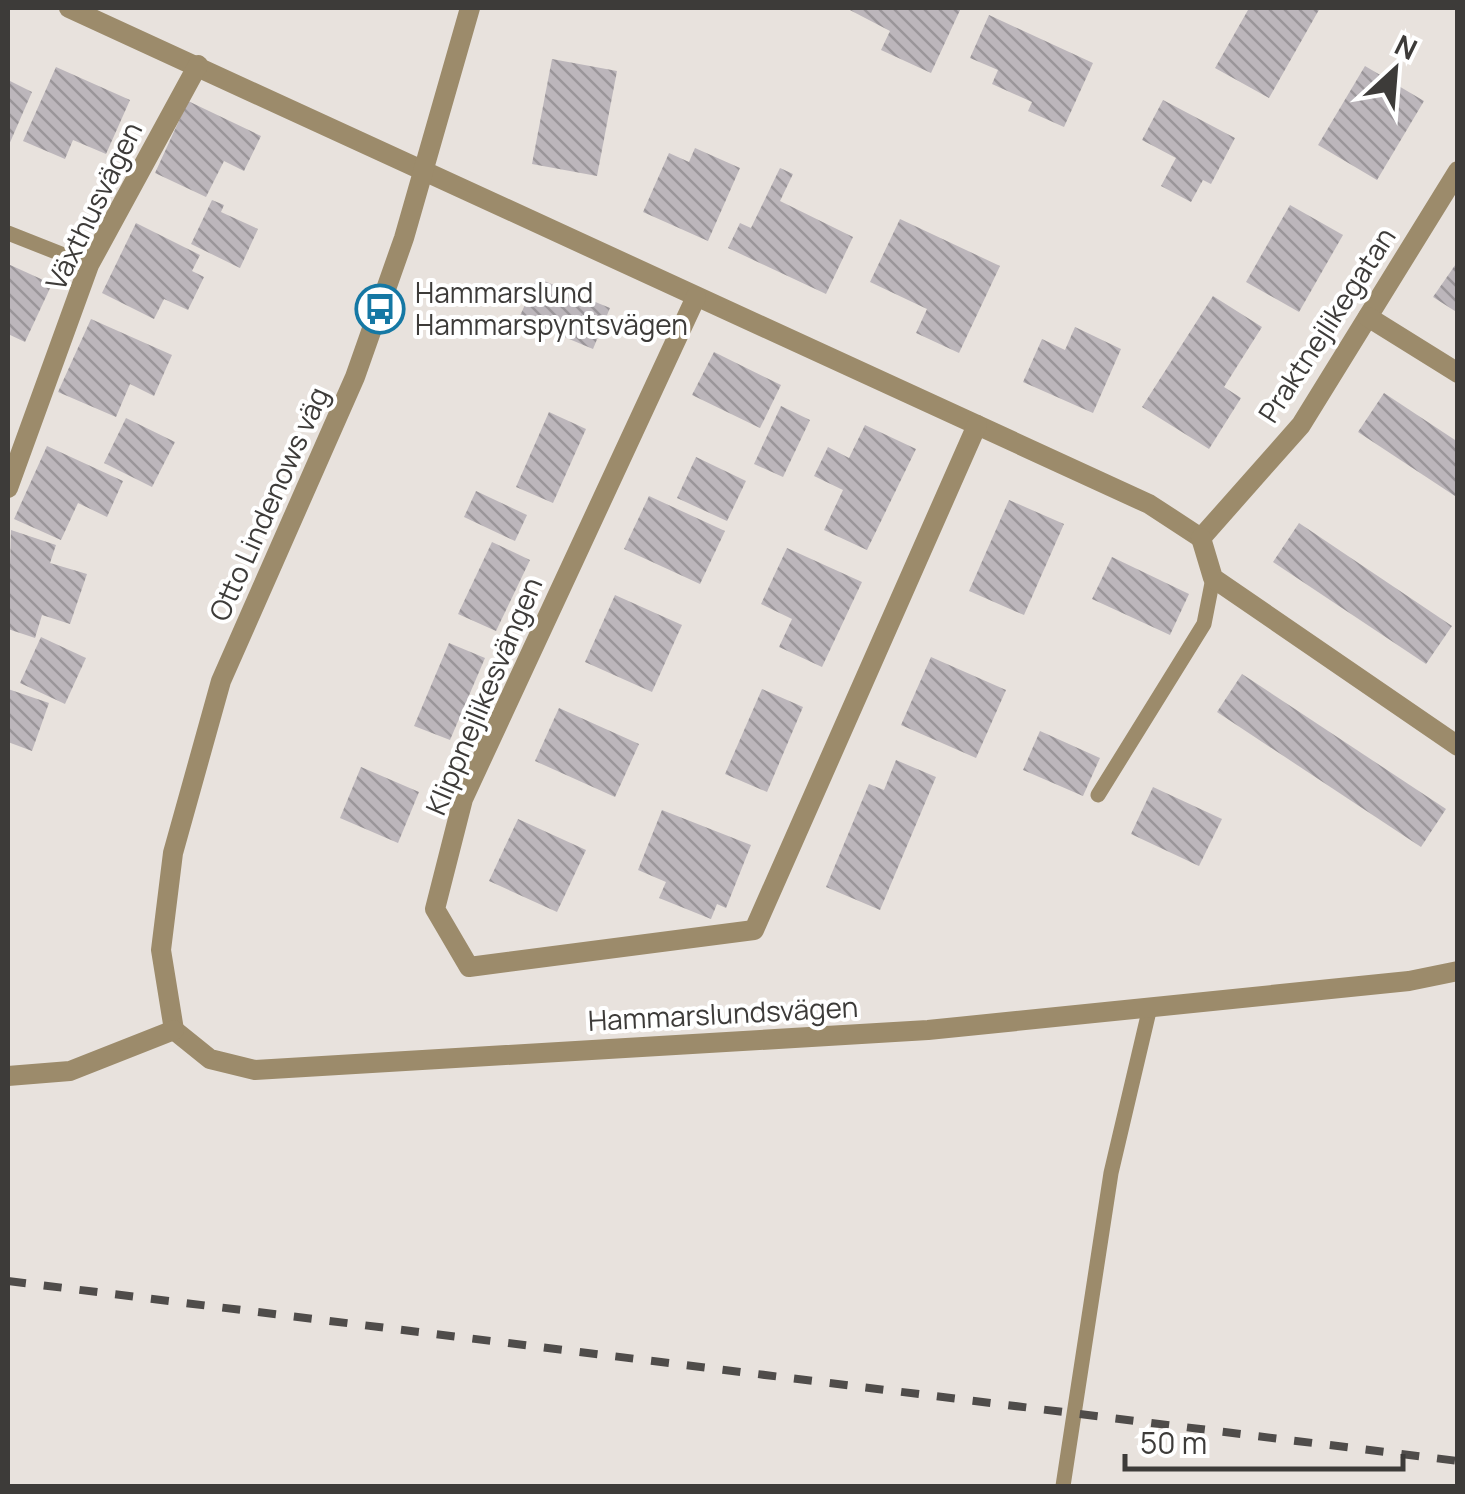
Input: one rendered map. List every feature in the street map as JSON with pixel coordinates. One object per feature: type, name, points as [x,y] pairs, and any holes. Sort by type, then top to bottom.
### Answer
[{"type":"street","points":[[69,8],[1149,504],[1201,538],[1213,578],[1458,746]]},
{"type":"street","name":"Otto Lindenows väg","points":[[174,1030],[161,950],[173,853],[221,681],[355,376],[423,172],[470,8]]},
{"type":"street","name":"Växthusvägen","points":[[8,488],[89,265],[198,65]]},
{"type":"street","name":"Praktnejlikegatan","points":[[1201,538],[1301,425],[1458,171]]},
{"type":"street","name":"Klippnejlikesvängen","points":[[696,297],[464,799],[434,908],[469,967],[754,930],[977,425]]},
{"type":"street","points":[[1368,317],[1458,373]]},
{"type":"street","name":"Hammarslundsvägen","points":[[174,1030],[210,1059],[255,1070],[928,1030],[1409,981],[1458,971]]},
{"type":"street","points":[[8,1076],[70,1072],[174,1030]]},
{"type":"lane","points":[[8,233],[89,265]]},
{"type":"lane","points":[[1098,795],[1204,624],[1213,578]]},
{"type":"lane","points":[[1063,1486],[1111,1172],[1150,1007]]},
{"type":"building","points":[[846,8],[961,8],[931,73],[881,50],[890,31]]},
{"type":"building","points":[[1244,8],[1320,8],[1269,98],[1215,68],[1248,10]]},
{"type":"building","points":[[989,15],[1093,63],[1064,127],[1028,111],[1032,102],[992,84],[998,70],[970,58]]},
{"type":"building","points":[[552,59],[617,71],[597,176],[532,164]]},
{"type":"building","points":[[1365,66],[1424,101],[1377,180],[1318,145]]},
{"type":"building","points":[[56,67],[130,100],[106,154],[73,140],[65,159],[23,141]]},
{"type":"building","points":[[8,80],[32,92],[8,147]]},
{"type":"building","points":[[1163,100],[1235,138],[1211,184],[1203,180],[1191,202],[1161,186],[1176,158],[1142,140]]},
{"type":"building","points":[[188,101],[261,136],[244,171],[224,161],[206,197],[155,173]]},
{"type":"building","points":[[695,148],[740,168],[708,241],[643,212],[669,153],[689,162]]},
{"type":"building","points":[[780,168],[793,174],[780,201],[853,237],[826,294],[728,248],[740,223],[751,228]]},
{"type":"building","points":[[212,200],[224,205],[221,212],[258,229],[240,268],[191,244]]},
{"type":"building","points":[[1290,205],[1343,235],[1299,312],[1246,282]]},
{"type":"building","points":[[900,219],[1000,266],[959,353],[916,333],[927,309],[870,282]]},
{"type":"building","points":[[136,223],[200,255],[192,271],[204,277],[188,310],[164,299],[154,319],[102,293]]},
{"type":"building","points":[[1458,261],[1458,313],[1433,297]]},
{"type":"building","points":[[8,264],[52,284],[25,342],[8,334]]},
{"type":"building","points":[[537,278],[610,308],[593,349],[519,318]]},
{"type":"building","points":[[1213,296],[1262,327],[1224,387],[1241,398],[1209,449],[1142,407]]},
{"type":"building","points":[[91,319],[172,355],[154,396],[130,384],[116,417],[58,392]]},
{"type":"building","points":[[1075,327],[1121,349],[1093,413],[1023,382],[1042,339],[1065,350]]},
{"type":"building","points":[[714,352],[781,385],[760,428],[692,395]]},
{"type":"building","points":[[1384,393],[1458,442],[1458,498],[1358,432]]},
{"type":"building","points":[[781,406],[810,420],[783,477],[754,464]]},
{"type":"building","points":[[549,412],[586,429],[553,503],[516,487]]},
{"type":"building","points":[[126,418],[175,442],[152,487],[104,463]]},
{"type":"building","points":[[865,425],[916,449],[867,550],[824,530],[843,490],[814,476],[828,447],[849,458]]},
{"type":"building","points":[[47,446],[123,481],[107,517],[78,503],[61,540],[14,519]]},
{"type":"building","points":[[696,457],[746,481],[727,521],[677,498]]},
{"type":"building","points":[[476,491],[527,515],[515,541],[464,517]]},
{"type":"building","points":[[649,496],[725,531],[700,584],[624,549]]},
{"type":"building","points":[[1009,500],[1064,524],[1024,615],[969,591]]},
{"type":"building","points":[[1299,523],[1452,626],[1426,664],[1273,562]]},
{"type":"building","points":[[11,530],[56,545],[50,563],[87,574],[70,624],[42,615],[35,638],[8,629]]},
{"type":"building","points":[[492,542],[530,560],[496,631],[458,614]]},
{"type":"building","points":[[787,548],[862,582],[822,667],[779,647],[792,619],[761,604]]},
{"type":"building","points":[[1112,557],[1189,594],[1170,635],[1092,599]]},
{"type":"building","points":[[615,595],[682,625],[652,692],[585,662]]},
{"type":"building","points":[[41,637],[86,658],[65,704],[20,683]]},
{"type":"building","points":[[449,643],[485,658],[450,740],[414,726]]},
{"type":"building","points":[[931,657],[1006,690],[976,758],[901,725]]},
{"type":"building","points":[[1242,674],[1446,809],[1421,847],[1217,712]]},
{"type":"building","points":[[8,689],[49,703],[32,751],[8,742]]},
{"type":"building","points":[[762,689],[803,707],[767,792],[725,774]]},
{"type":"building","points":[[559,708],[639,744],[615,797],[535,761]]},
{"type":"building","points":[[1040,731],[1100,758],[1083,796],[1023,770]]},
{"type":"building","points":[[896,760],[936,777],[880,910],[826,887],[869,784],[884,790]]},
{"type":"building","points":[[361,767],[419,792],[398,843],[340,818]]},
{"type":"building","points":[[1153,787],[1222,819],[1199,866],[1131,834]]},
{"type":"building","points":[[662,810],[751,845],[726,908],[717,904],[711,919],[659,898],[666,882],[638,870]]},
{"type":"building","points":[[518,819],[586,850],[557,912],[489,881]]},
{"type":"railway","points":[[8,1281],[1458,1461]]},
{"type":"place","name":"Hammarslund Hammarspyntsvägen","points":[[380,309]]}]
